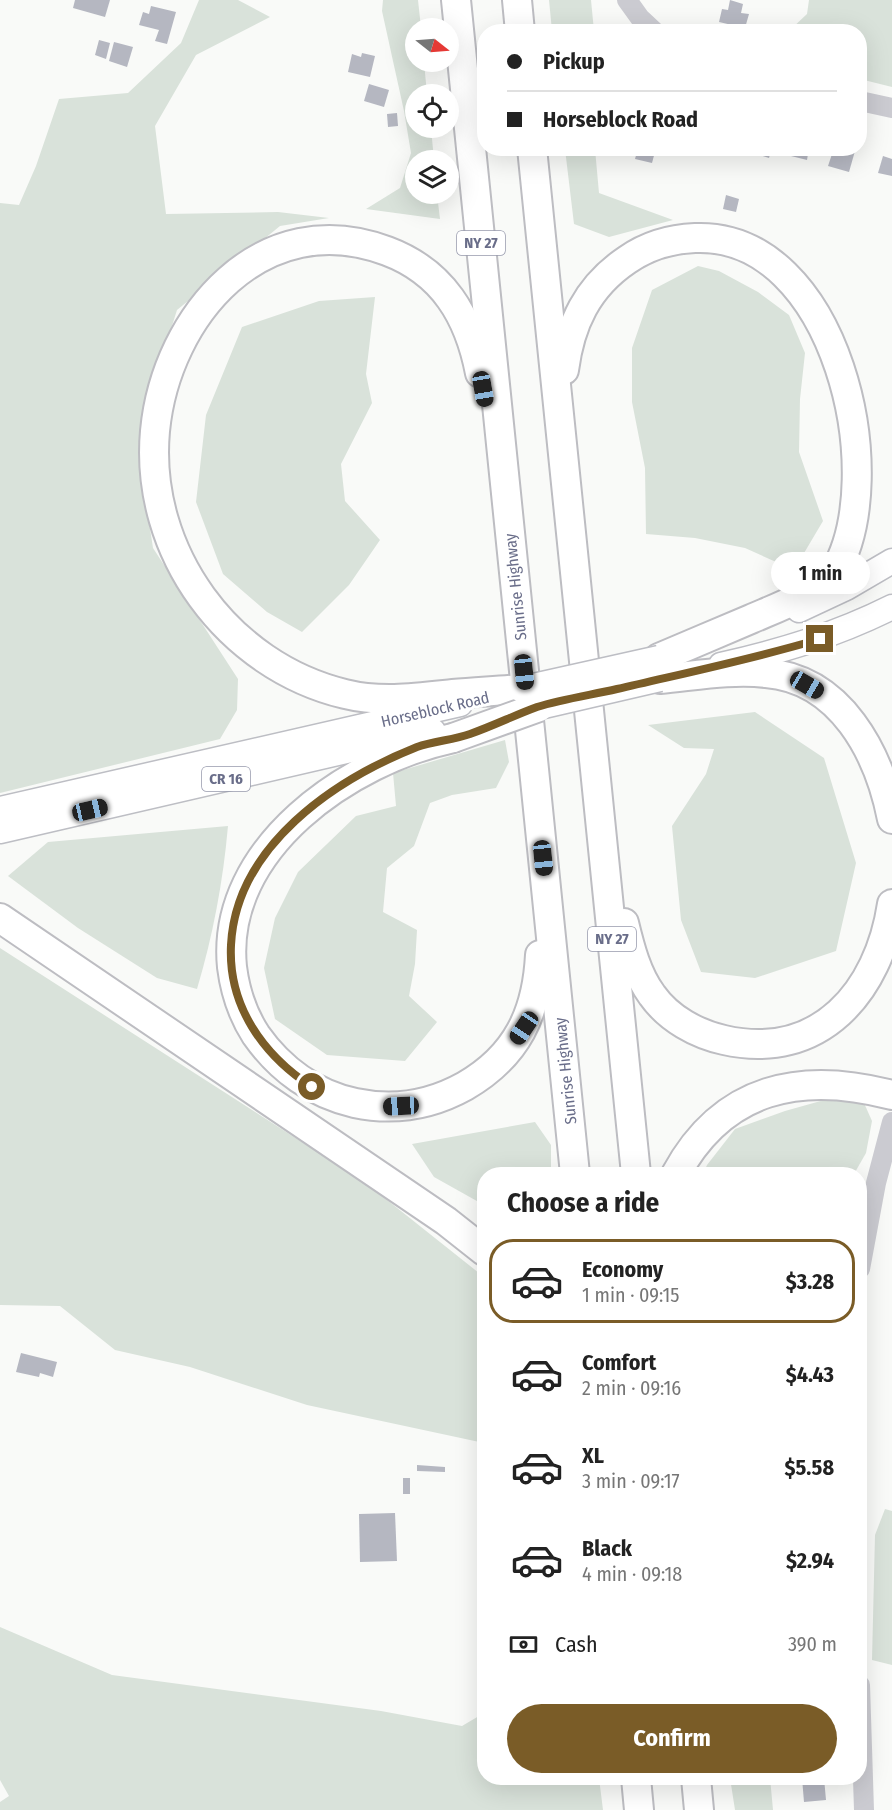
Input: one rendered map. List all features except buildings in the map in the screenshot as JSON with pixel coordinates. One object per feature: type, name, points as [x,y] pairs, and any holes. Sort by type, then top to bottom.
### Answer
[{"type":"highway","name":"Sunrise Highway","points":[[456,0],[574,1167]]},
{"type":"highway","points":[[517,0],[519,24]]},
{"type":"highway","name":"NY 27","points":[[533,156],[635,1167]]},
{"type":"highway","points":[[559,414],[568,343],[580,310],[602,281],[616,268],[649,247],[665,243],[685,239],[721,239],[770,257],[800,280],[813,296],[826,314],[848,355],[864,399],[872,464],[869,502],[854,547],[834,573],[796,600],[659,668]]},
{"type":"highway","points":[[505,486],[473,345],[458,308],[443,287],[423,269],[374,246],[339,240],[303,242],[263,255],[245,265],[219,288],[194,320],[173,361],[164,385],[155,432],[156,479],[165,526],[184,571],[212,613],[228,630],[264,659],[305,682],[346,695],[391,700],[450,716],[530,698]]},
{"type":"highway","points":[[659,668],[768,673],[794,679],[819,692],[843,711],[862,735],[884,784],[892,819]]},
{"type":"highway","points":[[530,698],[450,716],[394,757],[325,796],[274,844],[249,879],[235,916],[231,953],[237,992],[243,1010],[264,1046],[279,1063],[312,1087],[345,1101],[374,1106],[401,1106],[438,1098],[456,1091],[487,1071],[513,1044],[524,1028],[536,994],[540,956],[540,836]]},
{"type":"highway","points":[[599,809],[625,927],[642,979],[651,994],[670,1014],[705,1035],[735,1043],[766,1044],[799,1037],[829,1022],[855,998],[874,968],[887,930],[892,904]]},
{"type":"highway","points":[[0,918],[436,1214],[477,1246]]},
{"type":"highway","points":[[680,1167],[695,1143],[719,1118],[762,1094],[792,1086],[822,1083],[850,1085],[892,1095]]},
{"type":"highway","points":[[637,1785],[639,1810]]},
{"type":"highway","points":[[697,1785],[699,1810]]},
{"type":"main road","points":[[659,668],[760,627],[846,588],[892,561]]},
{"type":"main road","points":[[530,698],[659,668],[811,642],[846,630],[892,607]]},
{"type":"main road","name":"Horseblock Road","points":[[0,809],[450,716]]},
{"type":"main road","name":"Horseblock Road","points":[[0,831],[450,716]]},
{"type":"street","points":[[627,0],[646,24]]},
{"type":"street","points":[[867,103],[892,108]]},
{"type":"street","points":[[867,1231],[876,1183],[892,1122]]},
{"type":"street","points":[[863,1785],[864,1810]]},
{"type":"shaded area","points":[[199,0],[238,0],[270,17],[196,55],[155,126],[166,214],[278,212],[329,218],[280,226],[177,310],[147,405],[141,470],[153,548],[238,679],[237,710],[220,739],[0,793],[0,203],[19,205],[36,166],[59,99],[128,93],[181,43]]},
{"type":"shaded area","points":[[383,0],[418,0],[420,18],[405,18],[405,72],[425,72],[426,84],[405,84],[405,117],[404,111],[382,11]]},
{"type":"shaded area","points":[[549,0],[591,0],[593,24],[551,24]]},
{"type":"shaded area","points":[[809,0],[892,0],[892,87],[867,81],[867,24],[796,24],[807,14]]},
{"type":"shaded area","points":[[408,138],[432,138],[433,150],[410,150]]},
{"type":"shaded area","points":[[566,156],[596,156],[599,193],[673,220],[609,237],[574,224]]},
{"type":"shaded area","points":[[405,172],[405,204],[438,204],[440,219],[366,209],[400,188]]},
{"type":"shaded area","points":[[698,266],[719,271],[758,292],[789,315],[805,353],[800,399],[799,452],[823,521],[794,570],[745,548],[695,538],[646,534],[645,468],[632,402],[632,348],[652,290]]},
{"type":"shaded area","points":[[375,297],[366,374],[372,403],[341,464],[345,501],[380,540],[349,585],[302,632],[267,612],[223,574],[196,502],[206,415],[242,327],[319,301]]},
{"type":"shaded area","points":[[755,712],[824,758],[856,863],[836,951],[755,978],[701,972],[681,920],[672,826],[706,774],[714,749],[684,748],[648,725]]},
{"type":"shaded area","points":[[505,740],[509,762],[496,788],[452,795],[430,803],[414,846],[387,868],[383,912],[417,930],[415,964],[409,996],[437,1022],[405,1061],[327,1055],[275,1019],[264,968],[275,918],[298,872],[356,816],[396,806],[393,773]]},
{"type":"shaded area","points":[[228,826],[217,908],[197,989],[157,978],[78,928],[8,876],[48,842]]},
{"type":"shaded area","points":[[0,948],[367,1184],[477,1271],[477,1441],[307,1405],[190,1367],[115,1350],[60,1306],[0,1305]]},
{"type":"shaded area","points":[[842,1095],[864,1103],[872,1121],[866,1153],[858,1167],[706,1167],[735,1129],[785,1111]]},
{"type":"shaded area","points":[[535,1122],[551,1145],[551,1167],[477,1167],[477,1201],[434,1177],[412,1144]]},
{"type":"shaded area","points":[[885,1509],[892,1511],[892,1665],[872,1660],[875,1535]]},
{"type":"shaded area","points":[[0,1627],[112,1675],[381,1711],[462,1726],[477,1717],[477,1785],[600,1785],[603,1810],[0,1810],[0,1802],[9,1796],[0,1780]]},
{"type":"shaded area","points":[[731,1785],[771,1785],[773,1810],[735,1810]]},
{"type":"route","points":[[312,1087],[279,1063],[252,1029],[237,992],[231,953],[235,916],[249,879],[274,844],[308,810],[325,796],[369,769],[436,741],[467,735],[539,707],[741,660],[820,639]]}]
